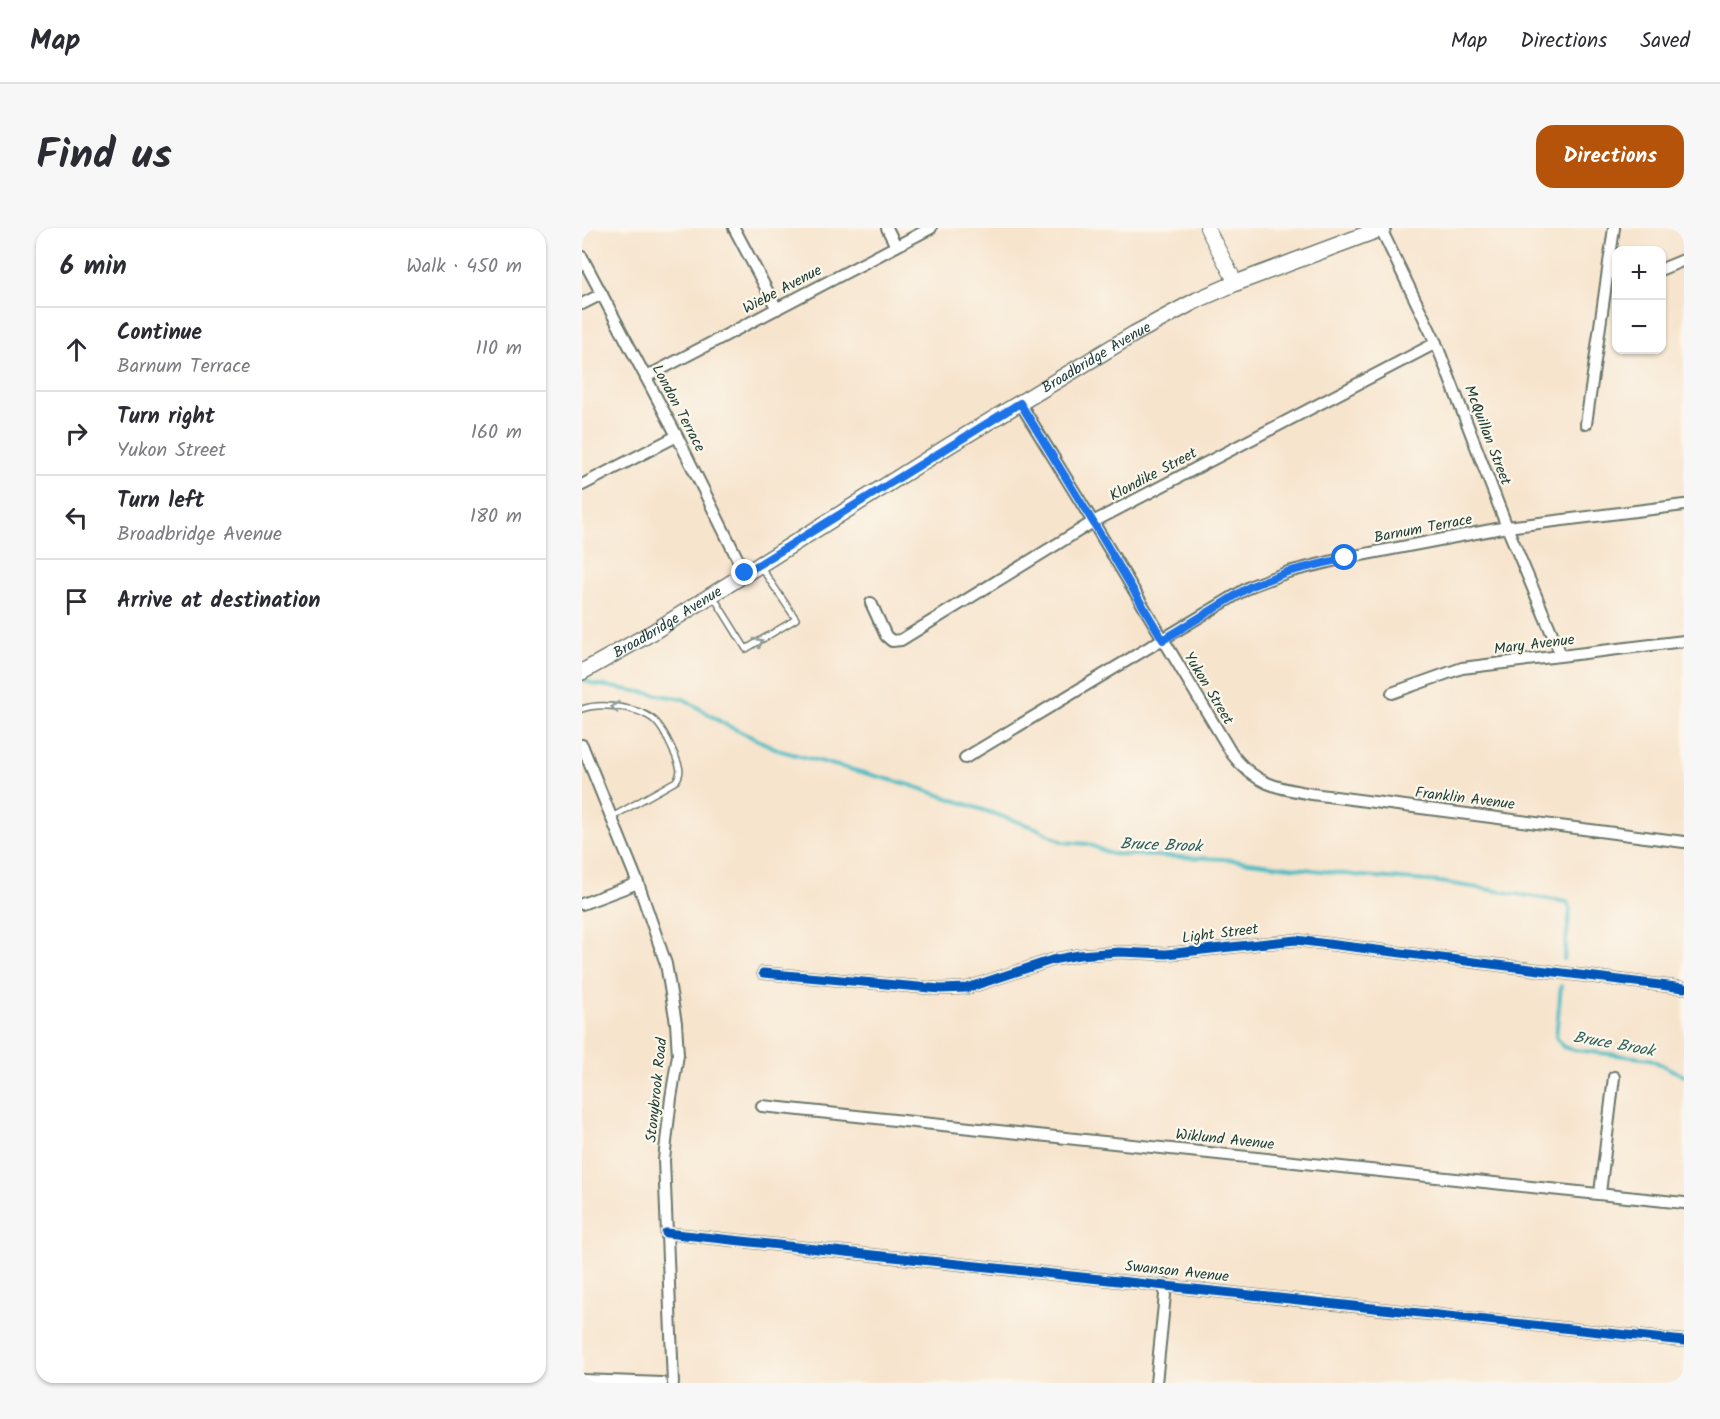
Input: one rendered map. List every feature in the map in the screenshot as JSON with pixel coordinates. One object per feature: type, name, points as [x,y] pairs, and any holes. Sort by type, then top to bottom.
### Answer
[{"type":"main road","name":"Broadbridge Avenue","points":[[586,670],[653,632],[1134,334],[1197,300],[1236,283],[1382,228]]},
{"type":"street","points":[[734,228],[777,309]]},
{"type":"street","points":[[887,228],[897,246]]},
{"type":"street","name":"Wiebe Avenue","points":[[646,377],[931,228]]},
{"type":"street","points":[[1207,228],[1236,283]]},
{"type":"street","name":"McQuillan Street","points":[[1382,228],[1436,343],[1507,527],[1561,655]]},
{"type":"street","points":[[1586,424],[1614,228]]},
{"type":"street","name":"London Terrace","points":[[582,257],[677,435],[745,573]]},
{"type":"street","points":[[1666,267],[1684,260]]},
{"type":"street","points":[[1605,292],[1612,289]]},
{"type":"street","points":[[582,304],[602,294]]},
{"type":"street","name":"Klondike Street","points":[[871,603],[886,636],[892,641],[901,640],[1093,522],[1436,343]]},
{"type":"street","name":"Yukon Street","points":[[1020,403],[1232,754],[1247,771]]},
{"type":"street","points":[[582,484],[677,435]]},
{"type":"street","name":"Barnum Terrace","points":[[965,758],[1251,586],[1287,572],[1345,558],[1507,527],[1684,505]]},
{"type":"street","name":"Mary Avenue","points":[[1392,693],[1462,668],[1684,641]]},
{"type":"street","name":"Stonybrook Road","points":[[582,745],[638,883],[666,964],[678,1041],[663,1160],[673,1383]]},
{"type":"street","name":"Franklin Avenue","points":[[1247,771],[1270,786],[1294,791],[1684,842]]},
{"type":"street","points":[[582,904],[638,883]]},
{"type":"street","name":"Light Street","points":[[763,973],[941,989],[967,988],[1052,960],[1079,955],[1119,952],[1184,953],[1296,940],[1684,988]]},
{"type":"street","points":[[1600,1193],[1614,1077]]},
{"type":"street","name":"Wiklund Avenue","points":[[762,1106],[1684,1203]]},
{"type":"street","name":"Swanson Avenue","points":[[666,1233],[1684,1341]]},
{"type":"street","points":[[1156,1383],[1166,1285]]},
{"type":"street","points":[[582,1380],[662,1383]]},
{"type":"lane","points":[[712,595],[746,650],[796,619],[760,565]]},
{"type":"lane","points":[[582,709],[591,705],[632,709],[647,715],[657,723],[670,744],[681,769],[676,781],[612,817]]},
{"type":"waterway","name":"Bruce Brook","points":[[582,679],[593,684],[684,699],[726,725],[781,751],[910,785],[1036,828],[1063,842],[1088,844],[1111,854],[1224,859],[1362,876],[1440,882],[1567,902],[1570,909],[1564,959]]},
{"type":"waterway","name":"Bruce Brook","points":[[1561,986],[1556,1037],[1563,1047],[1650,1059],[1684,1076]]},
{"type":"cycle path","points":[[763,973],[941,989],[967,988],[1052,960],[1079,955],[1119,952],[1166,954],[1296,940],[1684,988]]},
{"type":"cycle path","points":[[666,1233],[1684,1341]]},
{"type":"route","points":[[745,573],[1020,403],[1163,640],[1251,586],[1287,572],[1345,558]]}]
